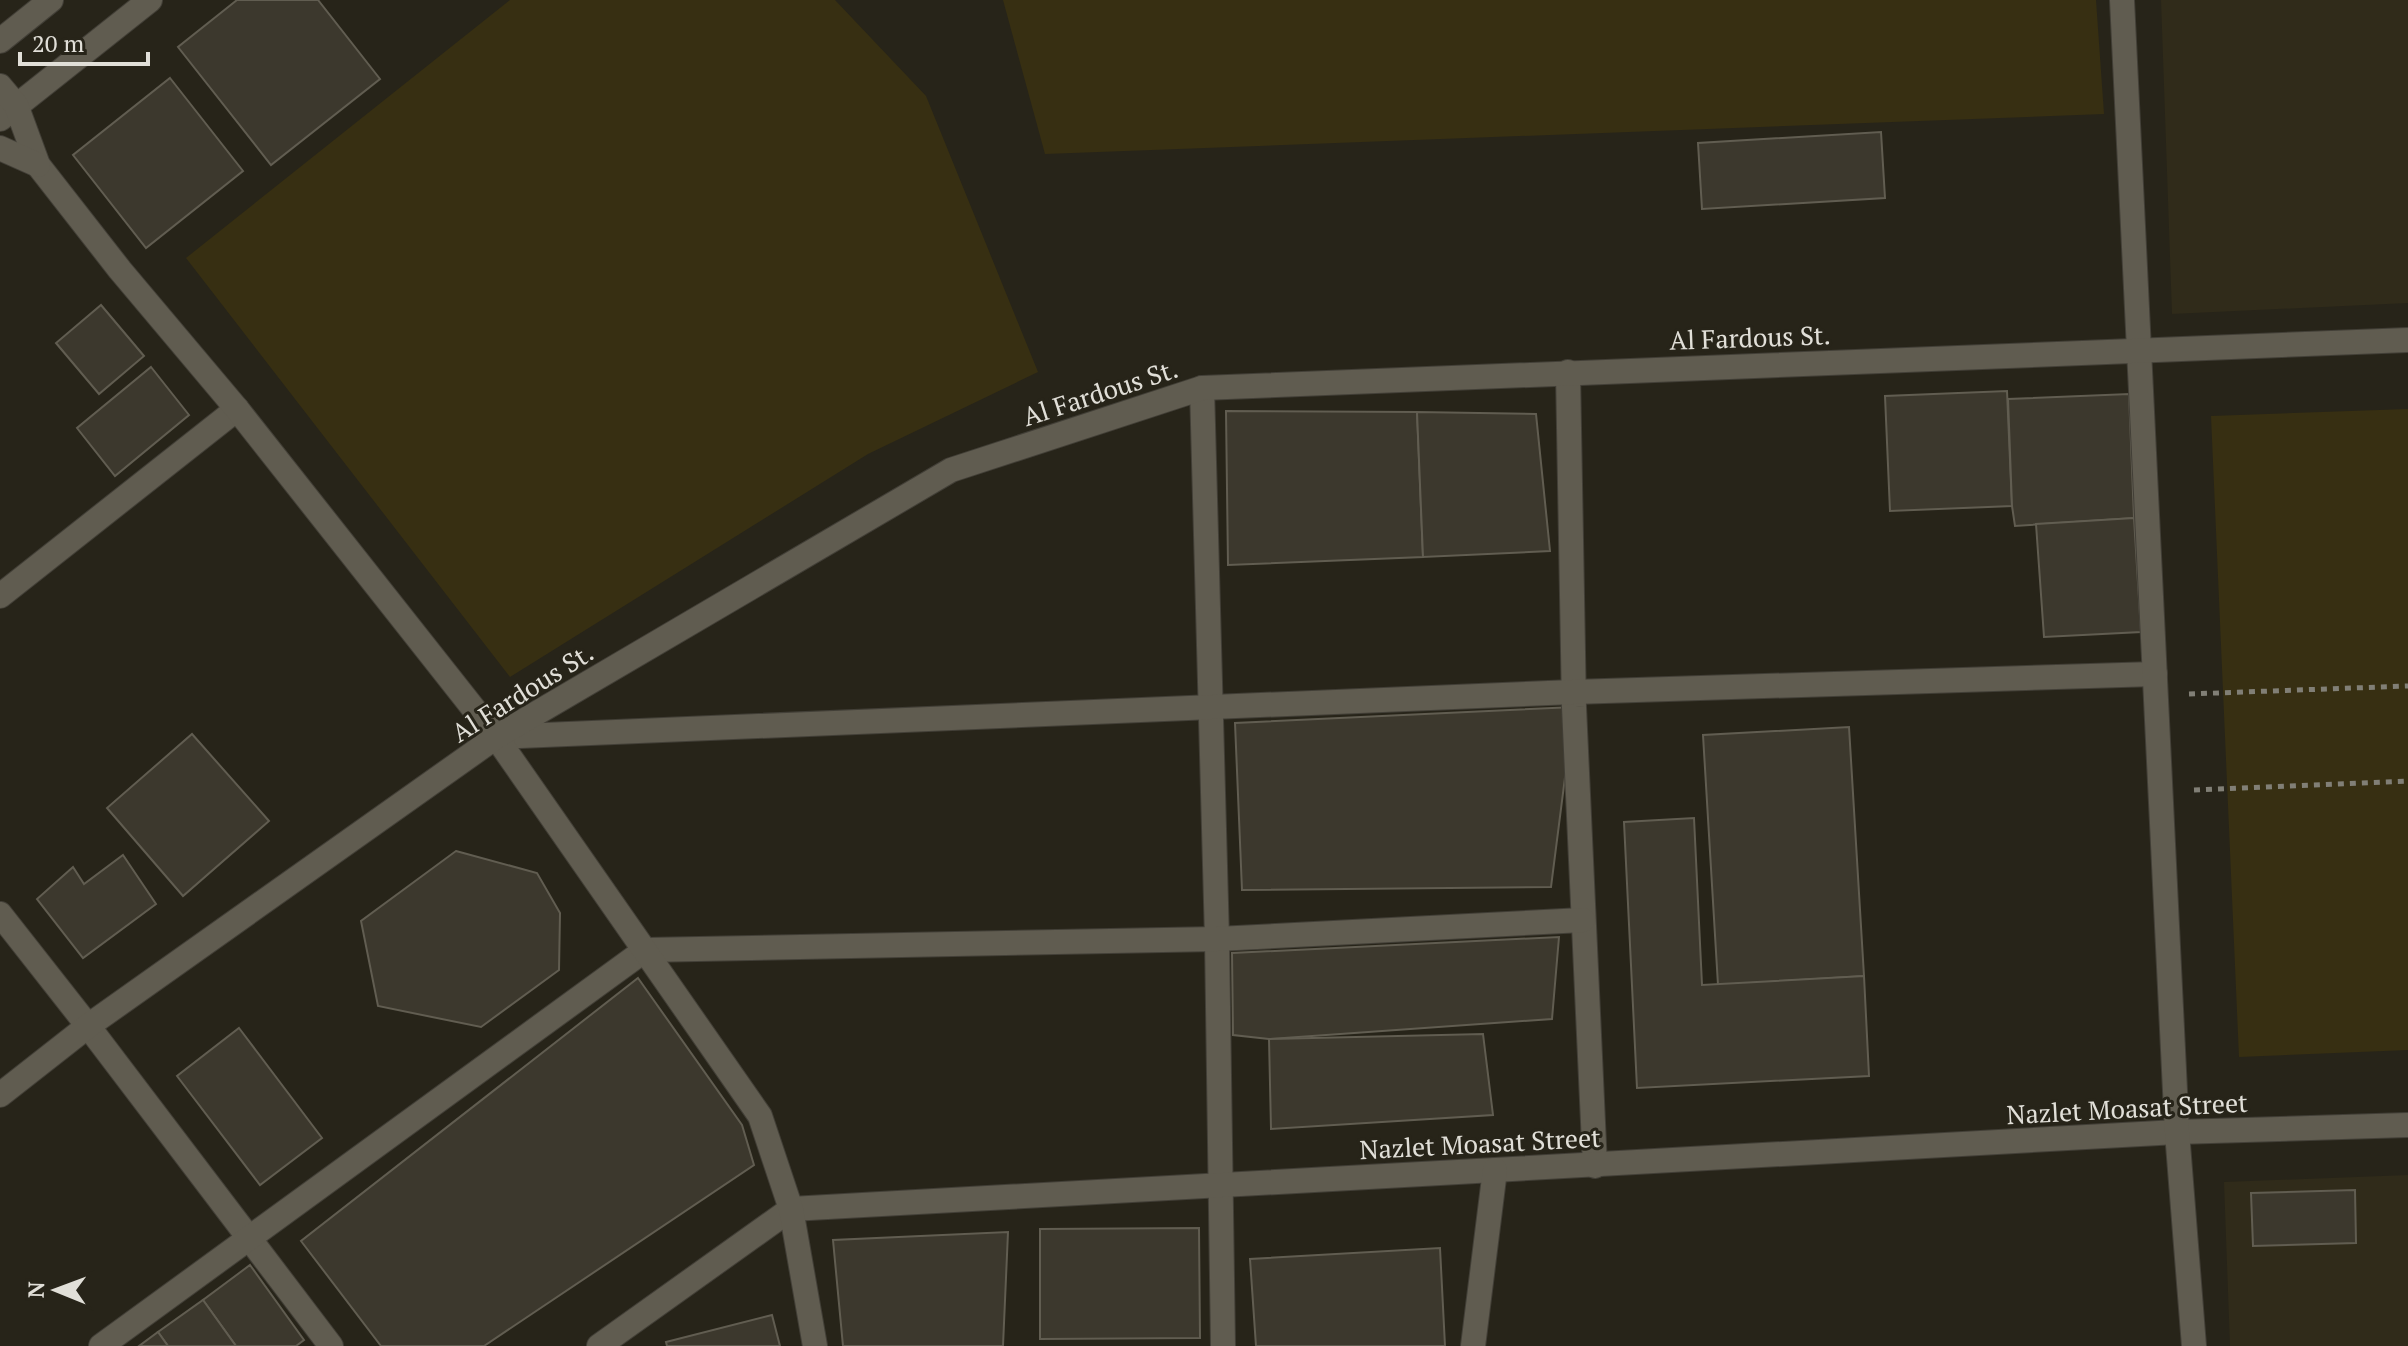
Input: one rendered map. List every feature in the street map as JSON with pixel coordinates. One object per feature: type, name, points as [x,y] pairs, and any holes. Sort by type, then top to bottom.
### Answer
[{"type":"street","points":[[0,41],[51,0]]},
{"type":"street","points":[[150,0],[5,103],[38,165],[120,270],[237,409],[496,737],[760,1116],[791,1209],[815,1346]]},
{"type":"street","points":[[2122,0],[2177,1132],[2194,1346]]},
{"type":"street","points":[[0,148],[38,165]]},
{"type":"street","name":"Al Fardous St.","points":[[0,1095],[88,1026],[496,737],[951,470],[1202,388],[2408,340]]},
{"type":"street","points":[[1568,372],[1573,692],[1595,1166]]},
{"type":"street","points":[[1202,388],[1217,939],[1223,1346]]},
{"type":"street","points":[[0,596],[237,409]]},
{"type":"street","points":[[496,737],[1573,692],[2156,684]]},
{"type":"street","points":[[0,914],[331,1346]]},
{"type":"street","points":[[101,1346],[645,950],[1217,939],[1583,920]]},
{"type":"street","name":"Nazlet Moasat Street","points":[[791,1209],[2177,1132],[2408,1125]]},
{"type":"street","points":[[1473,1346],[1495,1170]]},
{"type":"street","points":[[599,1346],[791,1209]]},
{"type":"path","points":[[2156,684],[2408,686]]},
{"type":"path","points":[[2161,791],[2408,781]]},
{"type":"shaded area","points":[[510,0],[835,0],[926,96],[1038,372],[868,454],[510,677],[186,258]]},
{"type":"shaded area","points":[[1003,0],[2096,0],[2104,114],[1045,154]]},
{"type":"shaded area","points":[[2161,0],[2408,0],[2408,303],[2172,314]]},
{"type":"shaded area","points":[[2408,409],[2408,1050],[2239,1057],[2211,416]]},
{"type":"shaded area","points":[[2408,1175],[2408,1346],[2230,1346],[2224,1182]]},
{"type":"building","points":[[237,0],[318,0],[380,79],[271,165],[178,47]]},
{"type":"building","points":[[170,78],[243,171],[146,248],[73,155]]},
{"type":"building","points":[[1881,132],[1885,198],[1702,209],[1698,143]]},
{"type":"building","points":[[101,305],[144,356],[99,394],[56,343]]},
{"type":"building","points":[[151,367],[189,415],[115,476],[77,428]]},
{"type":"building","points":[[2007,391],[2012,506],[1890,511],[1885,396]]},
{"type":"building","points":[[2129,394],[2134,518],[2015,526],[2008,399]]},
{"type":"building","points":[[1226,411],[1417,412],[1423,557],[1228,565]]},
{"type":"building","points":[[1417,412],[1536,414],[1550,551],[1423,557]]},
{"type":"building","points":[[2134,518],[2141,632],[2044,637],[2036,524]]},
{"type":"building","points":[[1574,707],[1551,887],[1242,890],[1235,723]]},
{"type":"building","points":[[1849,727],[1864,976],[1718,985],[1703,735]]},
{"type":"building","points":[[192,734],[269,821],[183,896],[107,808]]},
{"type":"building","points":[[1694,818],[1702,985],[1864,976],[1869,1076],[1637,1088],[1624,822]]},
{"type":"building","points":[[456,851],[537,873],[560,913],[559,970],[481,1027],[378,1006],[361,921]]},
{"type":"building","points":[[123,855],[156,904],[83,958],[37,899],[73,867],[84,884]]},
{"type":"building","points":[[1559,937],[1552,1019],[1269,1039],[1233,1035],[1232,953]]},
{"type":"building","points":[[638,978],[742,1125],[754,1165],[484,1346],[381,1346],[301,1241]]},
{"type":"building","points":[[239,1028],[322,1138],[260,1185],[177,1076]]},
{"type":"building","points":[[1483,1034],[1493,1115],[1271,1129],[1269,1039]]},
{"type":"building","points":[[2355,1190],[2356,1243],[2253,1246],[2251,1193]]},
{"type":"building","points":[[1199,1228],[1200,1338],[1040,1339],[1040,1229]]},
{"type":"building","points":[[1008,1232],[1003,1346],[843,1346],[833,1240]]},
{"type":"building","points":[[1440,1248],[1445,1346],[1256,1346],[1250,1259]]},
{"type":"building","points":[[250,1265],[304,1340],[296,1346],[236,1346],[203,1300]]},
{"type":"building","points":[[203,1300],[236,1346],[168,1346],[158,1332]]},
{"type":"building","points":[[772,1315],[780,1346],[667,1346],[666,1342]]},
{"type":"building","points":[[158,1332],[168,1346],[139,1346]]}]
